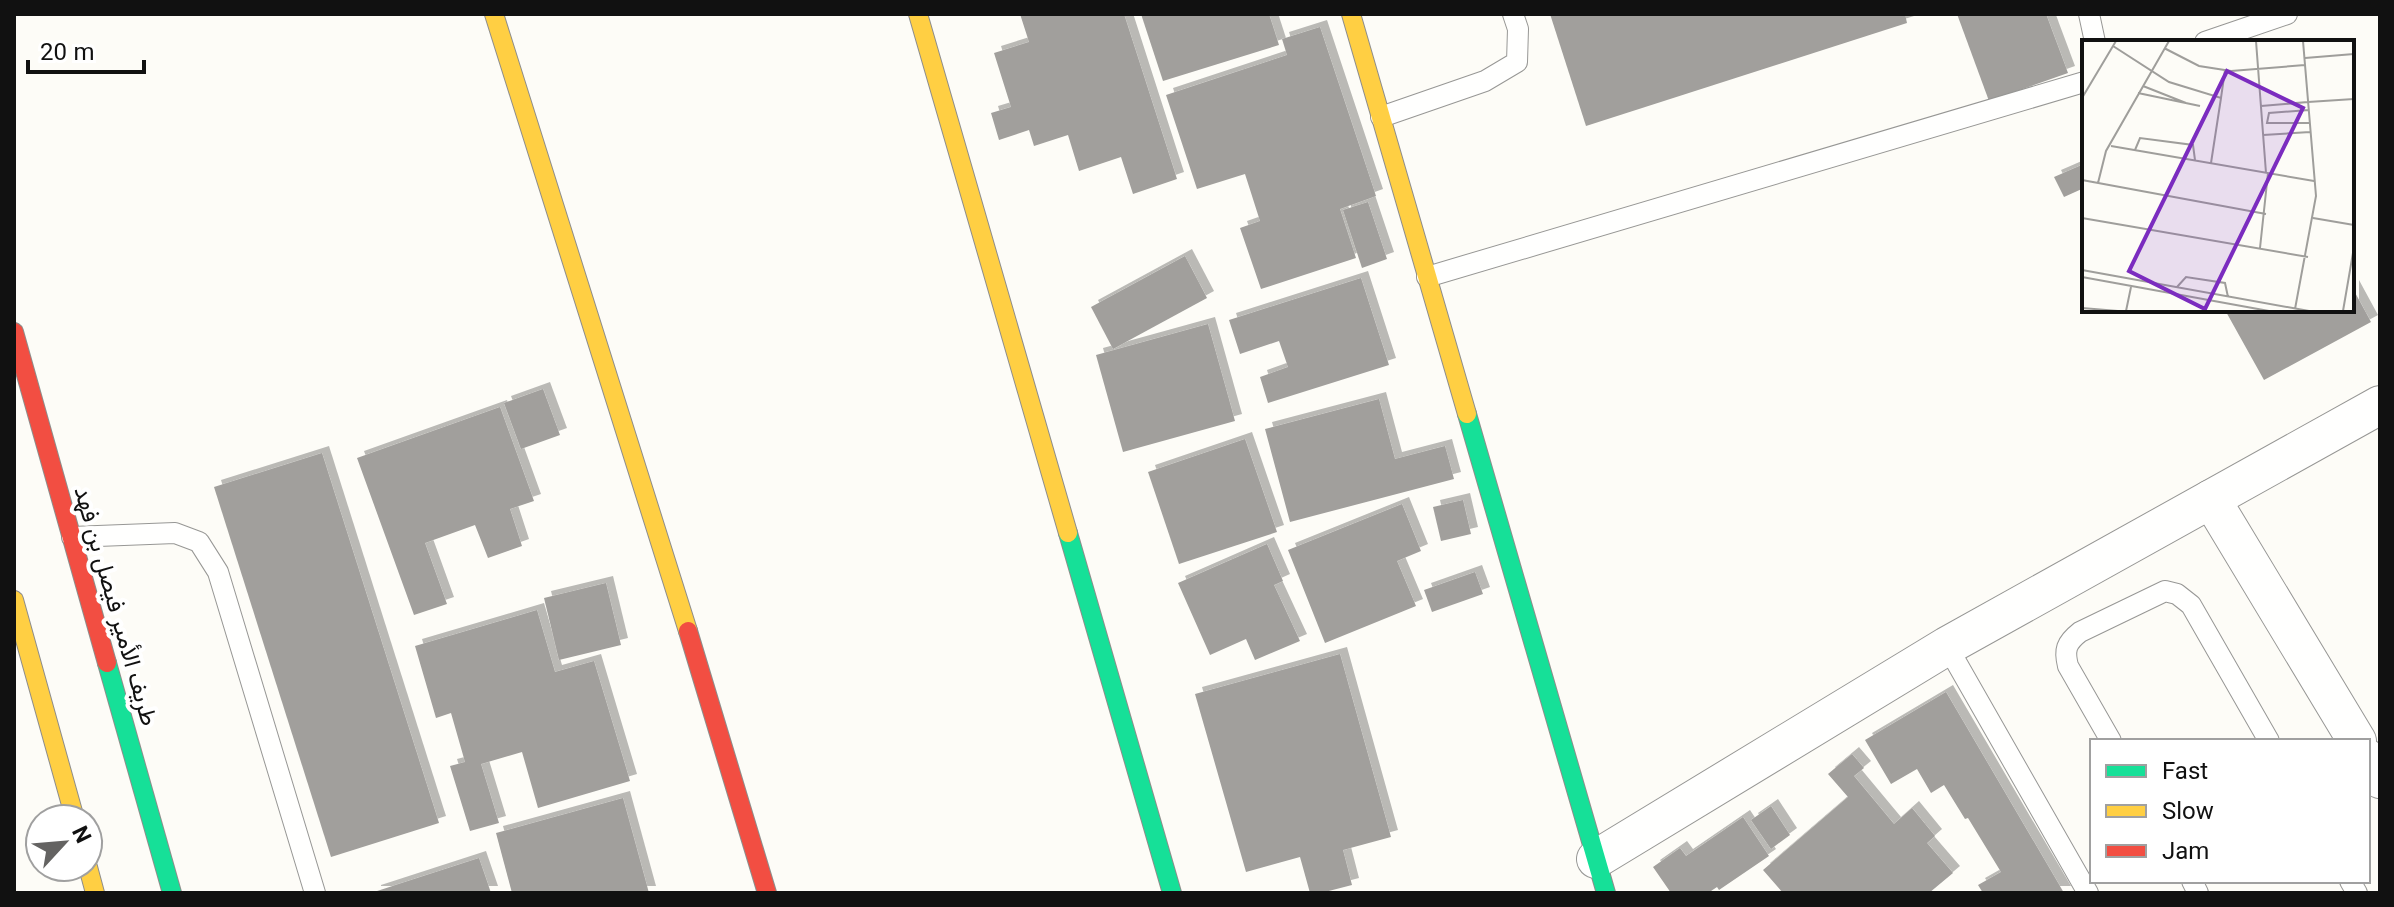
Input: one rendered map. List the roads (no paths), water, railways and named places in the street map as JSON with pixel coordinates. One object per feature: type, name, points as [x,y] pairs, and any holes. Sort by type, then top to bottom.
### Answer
[{"type":"street","points":[[494,14],[677,594],[767,893]]},
{"type":"street","points":[[918,14],[1172,893]]},
{"type":"street","points":[[1351,14],[1595,881],[1947,646],[2380,405]]},
{"type":"street","name":"طريف الأمير فيصل بن فهد","points":[[14,332],[172,893]]},
{"type":"street","points":[[2211,499],[2356,739]]},
{"type":"street","points":[[14,600],[71,803]]},
{"type":"lane","points":[[1381,117],[1485,81],[1517,62],[1518,29],[1513,14]]},
{"type":"lane","points":[[2089,14],[2095,40]]},
{"type":"lane","points":[[2211,40],[2287,14]]},
{"type":"lane","points":[[1427,277],[2082,83]]},
{"type":"lane","points":[[72,537],[175,533],[199,542],[218,572],[315,893]]},
{"type":"lane","points":[[2110,739],[2068,666],[2065,652],[2068,641],[2080,632],[2165,591],[2177,594],[2191,605],[2268,739]]},
{"type":"lane","points":[[1947,646],[2088,893]]}]
